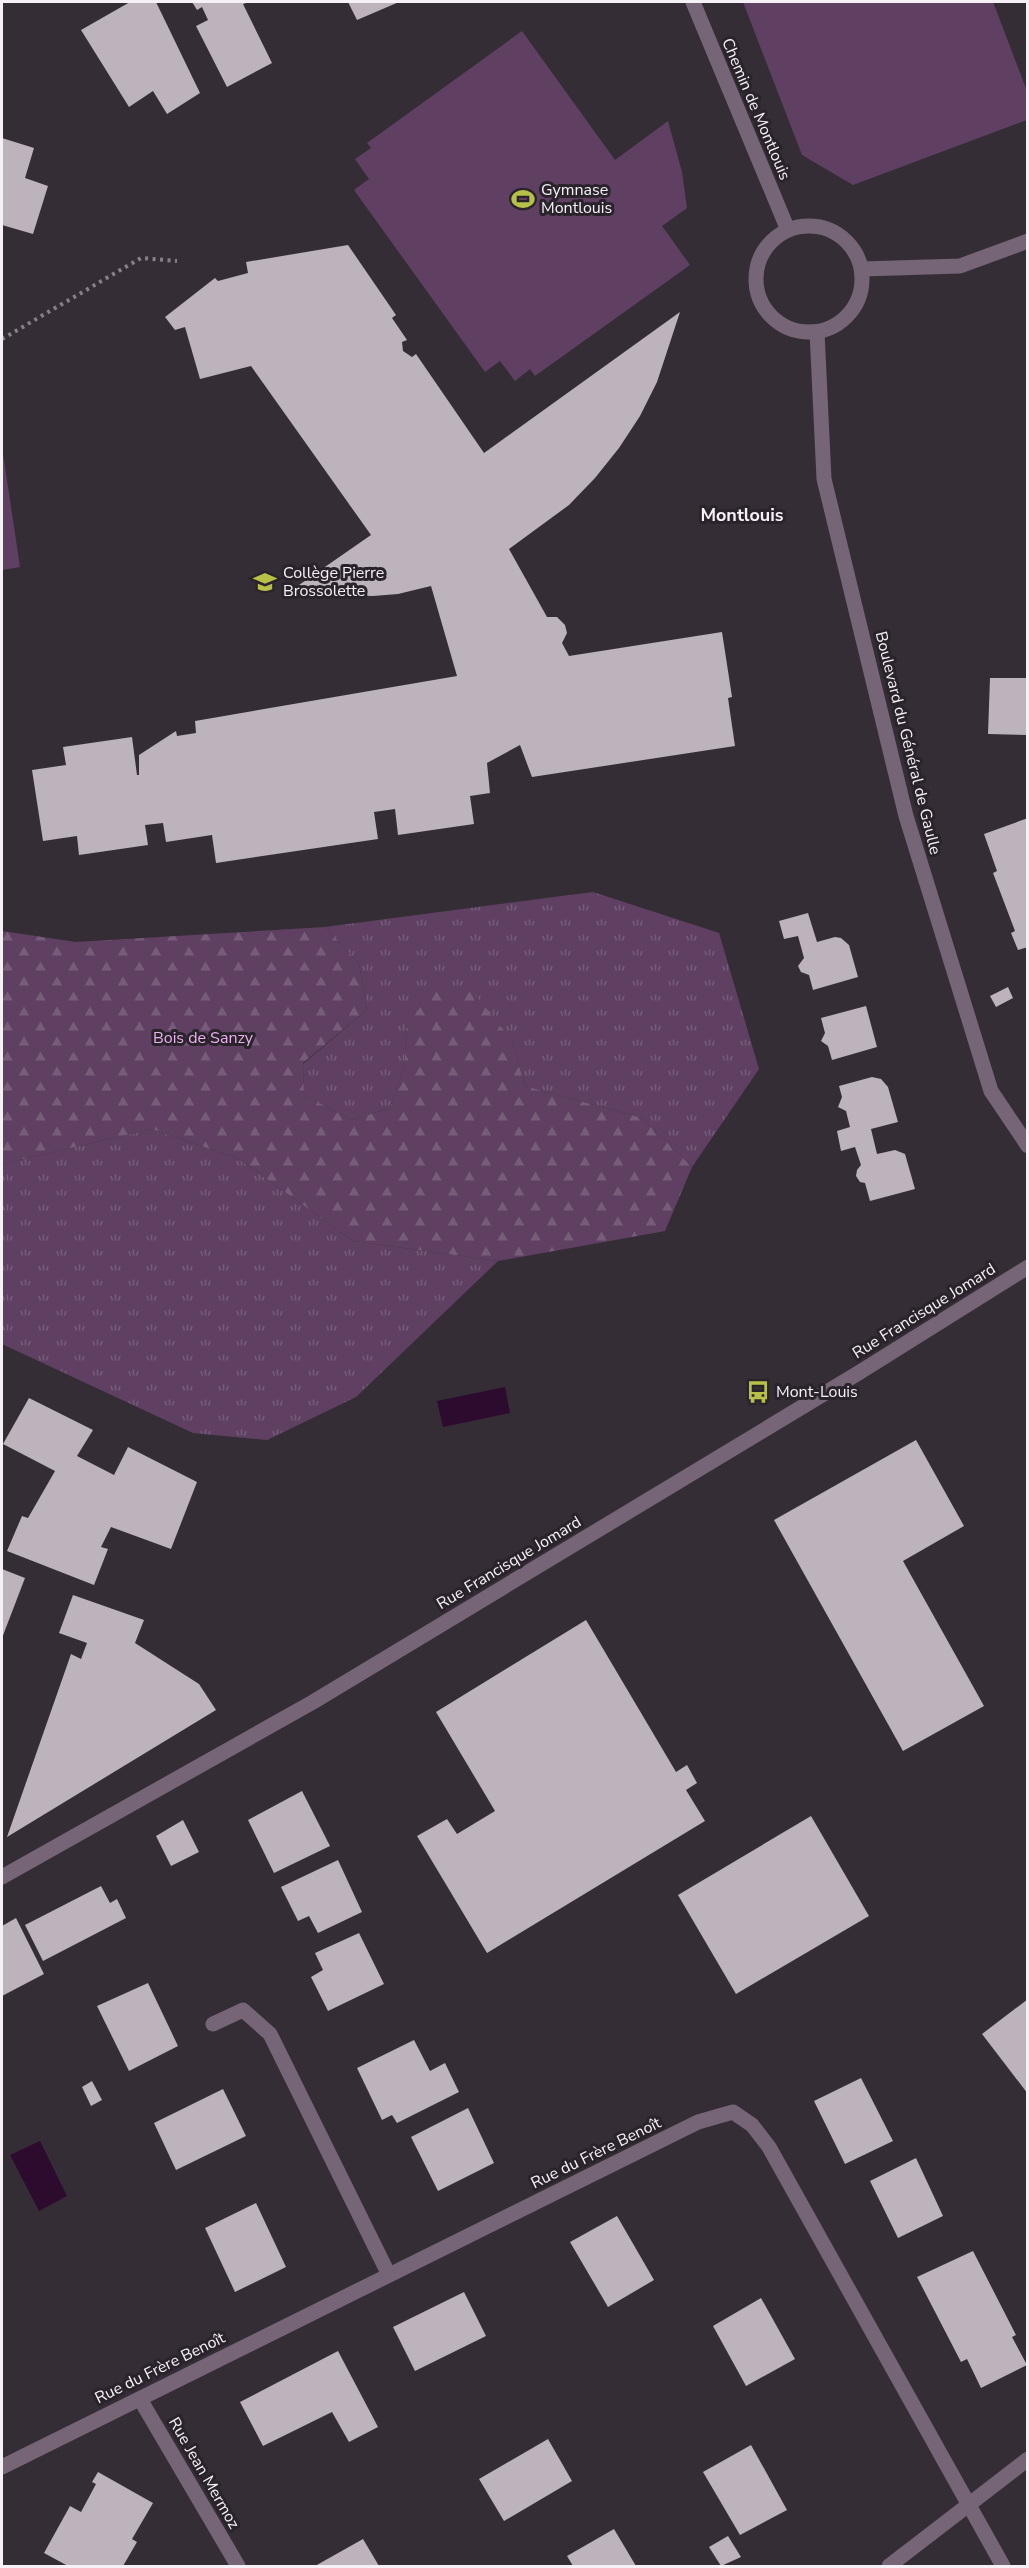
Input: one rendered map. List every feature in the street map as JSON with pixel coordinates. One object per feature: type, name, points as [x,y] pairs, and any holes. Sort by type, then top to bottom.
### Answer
[{"type":"street","name":"Chemin de Montlouis","points":[[693,2],[788,230]]},
{"type":"street","points":[[819,226],[834,232],[847,241],[862,269],[862,286],[857,302],[847,316],[834,326],[818,332],[800,332],[784,326],[770,316],[760,302],[755,285],[756,268],[762,252],[774,239],[788,230],[819,226]]},
{"type":"street","points":[[862,269],[960,266],[1028,241]]},
{"type":"street","name":"Boulevard du Général de Gaulle","points":[[818,332],[824,479],[906,816],[990,1091],[1028,1146]]},
{"type":"street","name":"Rue Francisque Jomard","points":[[2,1877],[313,1702],[860,1372],[1028,1267]]},
{"type":"street","points":[[213,2024],[243,2010],[270,2034],[389,2275]]},
{"type":"street","name":"Rue du Frère Benoît","points":[[2,2467],[698,2122],[733,2112],[752,2124],[769,2147],[1003,2566]]},
{"type":"street","name":"Rue Jean Mermoz","points":[[140,2398],[238,2566]]},
{"type":"street","points":[[889,2566],[1028,2459]]},
{"type":"path","points":[[2,339],[141,258],[177,261]]},
{"type":"green space","points":[[743,2],[993,2],[1027,91],[1027,120],[853,185],[802,155]]},
{"type":"green space","name":"Gymnase Montlouis","points":[[522,31],[615,160],[668,121],[682,172],[687,208],[662,226],[690,265],[535,376],[530,369],[515,381],[500,361],[485,372],[354,190],[369,179],[355,159],[371,148],[367,143]]},
{"type":"green space","points":[[2,447],[20,567],[2,570]]},
{"type":"green space","points":[[593,892],[719,933],[759,1069],[692,1167],[642,1118],[525,1086],[512,1041],[407,1024],[404,1067],[390,1108],[352,1120],[304,1095],[303,1064],[367,1010],[359,963],[325,927]]},
{"type":"green space","name":"Bois de Sanzy","points":[[325,927],[359,963],[367,1010],[303,1063],[304,1095],[352,1120],[390,1108],[404,1067],[407,1024],[434,990],[471,989],[512,1041],[525,1086],[642,1118],[692,1167],[665,1231],[498,1261],[353,1241],[239,1159],[152,1129],[2,1164],[2,931],[76,942]]},
{"type":"green space","points":[[152,1129],[239,1159],[353,1241],[498,1261],[356,1397],[267,1440],[193,1433],[2,1344],[2,1164]]},
{"type":"shaded area","points":[[505,1387],[510,1413],[443,1427],[437,1401]]},
{"type":"shaded area","points":[[40,2141],[67,2196],[39,2211],[10,2155]]},
{"type":"building","points":[[130,2],[156,2],[200,93],[167,114],[153,91],[129,107],[81,30]]},
{"type":"building","points":[[192,2],[249,2],[243,4],[272,63],[227,87],[196,26],[208,20],[202,7],[197,10]]},
{"type":"building","points":[[348,2],[399,2],[357,20]]},
{"type":"building","points":[[2,138],[34,148],[25,178],[48,186],[33,234],[2,225]]},
{"type":"building","points":[[348,245],[396,315],[392,318],[407,340],[402,342],[403,351],[412,357],[416,354],[484,453],[680,312],[657,382],[640,416],[619,448],[569,505],[509,549],[547,617],[557,617],[565,625],[567,633],[562,643],[569,656],[722,632],[732,697],[728,698],[735,746],[532,777],[520,745],[487,763],[490,793],[470,796],[474,824],[398,835],[395,809],[374,812],[378,839],[216,863],[212,835],[166,842],[163,823],[145,825],[148,845],[79,855],[77,836],[43,841],[32,770],[66,765],[63,747],[132,737],[137,775],[139,775],[139,755],[176,731],[177,736],[196,733],[195,721],[457,676],[431,586],[398,594],[373,596],[286,594],[371,535],[251,366],[200,379],[185,327],[175,330],[165,317],[215,278],[218,281],[248,273],[246,262]]},
{"type":"building","points":[[990,678],[1028,678],[1028,735],[988,734]]},
{"type":"building","points":[[1028,818],[1028,947],[1018,950],[1011,933],[1015,931],[993,873],[997,871],[984,834]]},
{"type":"building","points":[[808,913],[817,942],[835,937],[841,938],[849,945],[858,977],[813,990],[809,975],[801,972],[798,966],[804,958],[798,936],[784,939],[779,921]]},
{"type":"building","points":[[1008,987],[1013,998],[996,1007],[990,996]]},
{"type":"building","points":[[866,1006],[877,1047],[832,1060],[828,1046],[821,1041],[825,1033],[821,1018]]},
{"type":"building","points":[[872,1077],[881,1079],[888,1087],[898,1122],[871,1129],[877,1154],[895,1150],[905,1154],[915,1189],[870,1201],[865,1183],[860,1182],[856,1176],[861,1165],[855,1147],[841,1151],[837,1131],[850,1127],[846,1111],[838,1107],[842,1097],[839,1086]]},
{"type":"building","points":[[29,1398],[93,1430],[77,1456],[114,1475],[128,1447],[197,1482],[171,1549],[111,1527],[101,1547],[108,1549],[94,1585],[7,1551],[22,1516],[28,1518],[55,1471],[3,1444]]},
{"type":"building","points":[[916,1440],[964,1526],[903,1561],[984,1706],[903,1751],[774,1520]]},
{"type":"building","points":[[2,1569],[25,1578],[2,1638]]},
{"type":"building","points":[[73,1595],[144,1620],[135,1643],[199,1684],[216,1710],[7,1837],[71,1654],[81,1659],[87,1643],[59,1633]]},
{"type":"building","points":[[586,1620],[676,1772],[687,1765],[697,1783],[686,1790],[705,1821],[487,1953],[417,1836],[447,1819],[457,1834],[495,1811],[436,1712]]},
{"type":"building","points":[[302,1791],[330,1846],[274,1873],[248,1820]]},
{"type":"building","points":[[811,1816],[869,1916],[736,1994],[678,1895]]},
{"type":"building","points":[[183,1820],[199,1852],[171,1866],[156,1836]]},
{"type":"building","points":[[338,1860],[362,1912],[318,1933],[309,1916],[298,1921],[281,1887]]},
{"type":"building","points":[[101,1886],[110,1903],[117,1899],[126,1918],[43,1961],[25,1925]]},
{"type":"building","points":[[16,1918],[44,1974],[2,1996],[2,1926]]},
{"type":"building","points":[[359,1933],[384,1984],[328,2011],[311,1977],[323,1970],[315,1953]]},
{"type":"building","points":[[148,1983],[178,2046],[129,2071],[97,2006]]},
{"type":"building","points":[[1028,1999],[1028,2094],[982,2034]]},
{"type":"building","points":[[414,2040],[430,2071],[445,2063],[459,2092],[397,2123],[392,2115],[382,2120],[357,2068]]},
{"type":"building","points":[[861,2078],[893,2141],[845,2164],[814,2101]]},
{"type":"building","points":[[92,2081],[102,2100],[91,2106],[82,2087]]},
{"type":"building","points":[[223,2089],[246,2136],[176,2170],[154,2123]]},
{"type":"building","points":[[468,2108],[494,2163],[438,2191],[411,2137]]},
{"type":"building","points":[[916,2158],[943,2216],[898,2238],[870,2181]]},
{"type":"building","points":[[256,2203],[286,2267],[235,2292],[205,2228]]},
{"type":"building","points":[[617,2216],[654,2280],[608,2307],[570,2242]]},
{"type":"building","points":[[973,2251],[1016,2335],[1012,2337],[1027,2365],[981,2388],[967,2359],[961,2362],[917,2277]]},
{"type":"building","points":[[464,2292],[486,2336],[415,2371],[393,2327]]},
{"type":"building","points":[[761,2298],[795,2359],[746,2386],[713,2326]]},
{"type":"building","points":[[338,2351],[378,2427],[349,2442],[332,2412],[263,2446],[240,2402]]},
{"type":"building","points":[[548,2439],[572,2481],[504,2521],[479,2479]]},
{"type":"building","points":[[751,2445],[787,2510],[740,2535],[703,2472]]},
{"type":"building","points":[[98,2472],[153,2503],[132,2539],[137,2542],[123,2566],[68,2566],[44,2553],[70,2506],[81,2512],[96,2484],[92,2482]]},
{"type":"building","points":[[614,2529],[636,2566],[573,2566],[567,2556]]},
{"type":"building","points":[[728,2536],[741,2557],[721,2566],[709,2547]]},
{"type":"building","points":[[363,2539],[379,2566],[315,2566]]},
{"type":"place","name":"Gymnase Montlouis","points":[[523,199]]},
{"type":"place","name":"Collège Pierre Brossolette","points":[[265,582]]},
{"type":"place","name":"Mont-Louis","points":[[758,1392]]},
{"type":"district","name":"Montlouis","points":[[742,515]]}]
